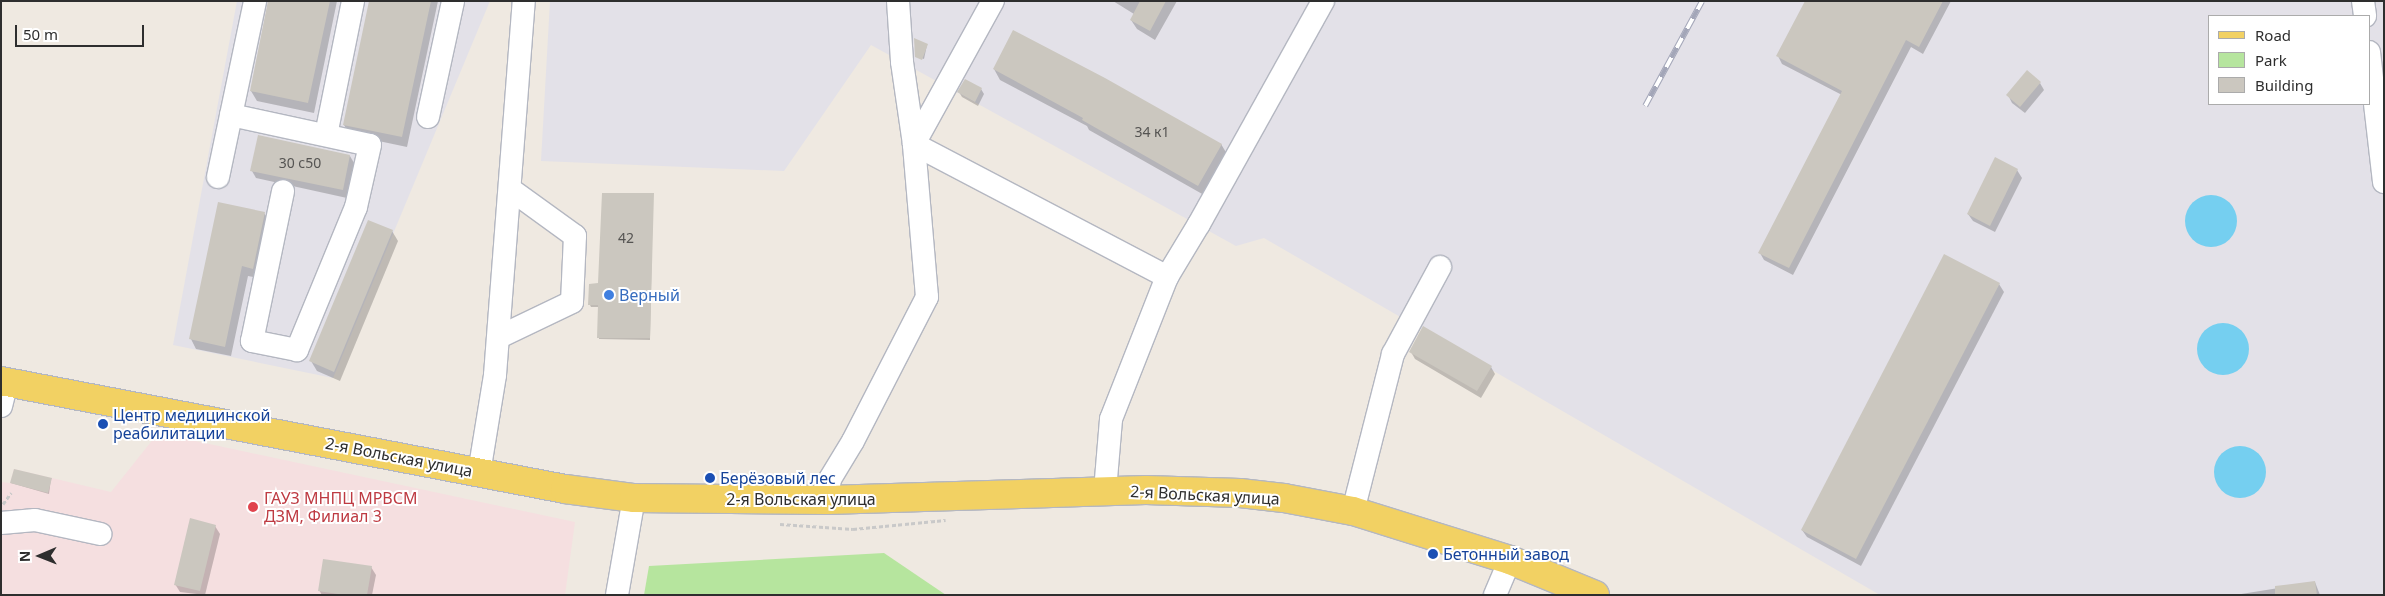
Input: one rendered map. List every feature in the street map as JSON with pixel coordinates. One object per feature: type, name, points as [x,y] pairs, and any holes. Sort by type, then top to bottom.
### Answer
[{"type":"main road","name":"2-я Вольская улица","points":[[3,389],[565,489],[634,498],[827,500],[1105,491],[1240,493],[1284,498],[1353,512],[1510,560],[1595,595]]},
{"type":"street","points":[[218,177],[255,1]]},
{"type":"street","points":[[326,135],[354,1]]},
{"type":"street","points":[[428,117],[452,1]]},
{"type":"street","points":[[479,473],[496,375],[524,1]]},
{"type":"street","points":[[827,500],[830,479],[927,297],[914,144],[902,62],[898,1]]},
{"type":"street","points":[[914,144],[993,1]]},
{"type":"street","points":[[1105,491],[1111,420],[1167,277],[1199,224],[1323,1]]},
{"type":"street","points":[[2363,1],[2365,15]]},
{"type":"street","points":[[2370,61],[2384,182]]},
{"type":"street","points":[[231,115],[370,144],[356,207],[297,350],[252,341],[282,191]]},
{"type":"street","points":[[914,144],[1167,277]]},
{"type":"street","points":[[498,338],[572,302],[575,236],[510,189]]},
{"type":"street","points":[[1353,512],[1393,354],[1440,267]]},
{"type":"street","points":[[617,595],[634,498]]},
{"type":"street","points":[[1,524],[35,520],[101,534]]},
{"type":"street","points":[[1495,595],[1510,560]]},
{"type":"path","points":[[780,524],[853,529],[912,525],[950,519]]},
{"type":"shaded area","points":[[237,1],[490,1],[333,378],[173,345]]},
{"type":"shaded area","points":[[550,1],[2384,1],[2384,595],[1880,595],[1264,238],[1236,246],[871,45],[784,171],[541,161]]},
{"type":"shaded area","name":"ГАУЗ МНПЦ МРВСМ ДЗМ, Филиал 3","points":[[158,433],[575,522],[565,595],[1,595],[1,482],[10,483],[14,469],[111,492]]},
{"type":"green space","points":[[884,553],[946,595],[644,595],[649,566]]},
{"type":"water","points":[[2211,195],[2225,199],[2233,207],[2237,221],[2233,235],[2225,243],[2211,247],[2197,243],[2189,235],[2185,221],[2189,207],[2197,199]]},
{"type":"water","points":[[2223,323],[2237,327],[2245,335],[2249,349],[2245,363],[2237,371],[2223,375],[2209,371],[2201,363],[2197,349],[2201,335],[2209,327]]},
{"type":"water","points":[[2240,446],[2254,450],[2262,458],[2266,472],[2262,486],[2254,494],[2240,498],[2226,494],[2218,486],[2214,472],[2218,458],[2226,450]]},
{"type":"building","points":[[268,1],[330,1],[308,103],[250,91]]},
{"type":"building","points":[[369,1],[431,1],[402,137],[343,125]]},
{"type":"building","points":[[1140,1],[1166,1],[1150,31],[1130,20]]},
{"type":"building","points":[[1805,1],[1943,1],[1919,47],[1906,40],[1789,268],[1758,253],[1842,91],[1776,56]]},
{"type":"building","points":[[1013,30],[1105,78],[1222,144],[1198,186],[1082,120],[1083,118],[993,69]]},
{"type":"building","points":[[914,38],[928,44],[922,60],[915,57]]},
{"type":"building","points":[[2027,70],[2041,82],[2020,107],[2006,95]]},
{"type":"building","points":[[965,79],[982,88],[975,102],[957,92]]},
{"type":"building","points":[[258,135],[350,155],[343,190],[250,171]]},
{"type":"building","points":[[1995,157],[2018,169],[1990,226],[1967,214]]},
{"type":"building","points":[[602,193],[654,193],[650,338],[597,338],[598,305],[588,305],[589,284],[598,283]]},
{"type":"building","points":[[218,202],[265,212],[253,269],[242,266],[225,347],[189,339]]},
{"type":"building","points":[[368,220],[393,230],[334,372],[309,361]]},
{"type":"building","points":[[1944,254],[2000,283],[1856,559],[1801,530]]},
{"type":"building","points":[[1423,326],[1492,366],[1477,391],[1409,352]]},
{"type":"building","points":[[14,469],[52,478],[48,493],[10,483]]},
{"type":"building","points":[[190,518],[216,525],[200,591],[174,585]]},
{"type":"building","points":[[323,559],[372,566],[367,595],[344,595],[318,591]]},
{"type":"building","points":[[2315,581],[2317,595],[2275,595],[2275,586]]},
{"type":"railway","points":[[1645,106],[1702,1]]},
{"type":"place","name":"Верный","points":[[609,295]]},
{"type":"place","name":"Центр медицинской реабилитации","points":[[103,424]]},
{"type":"place","name":"Берёзовый лес","points":[[710,478]]},
{"type":"place","name":"ГАУЗ МНПЦ МРВСМ ДЗМ, Филиал 3","points":[[253,507]]},
{"type":"place","name":"Бетонный завод","points":[[1433,554]]}]
